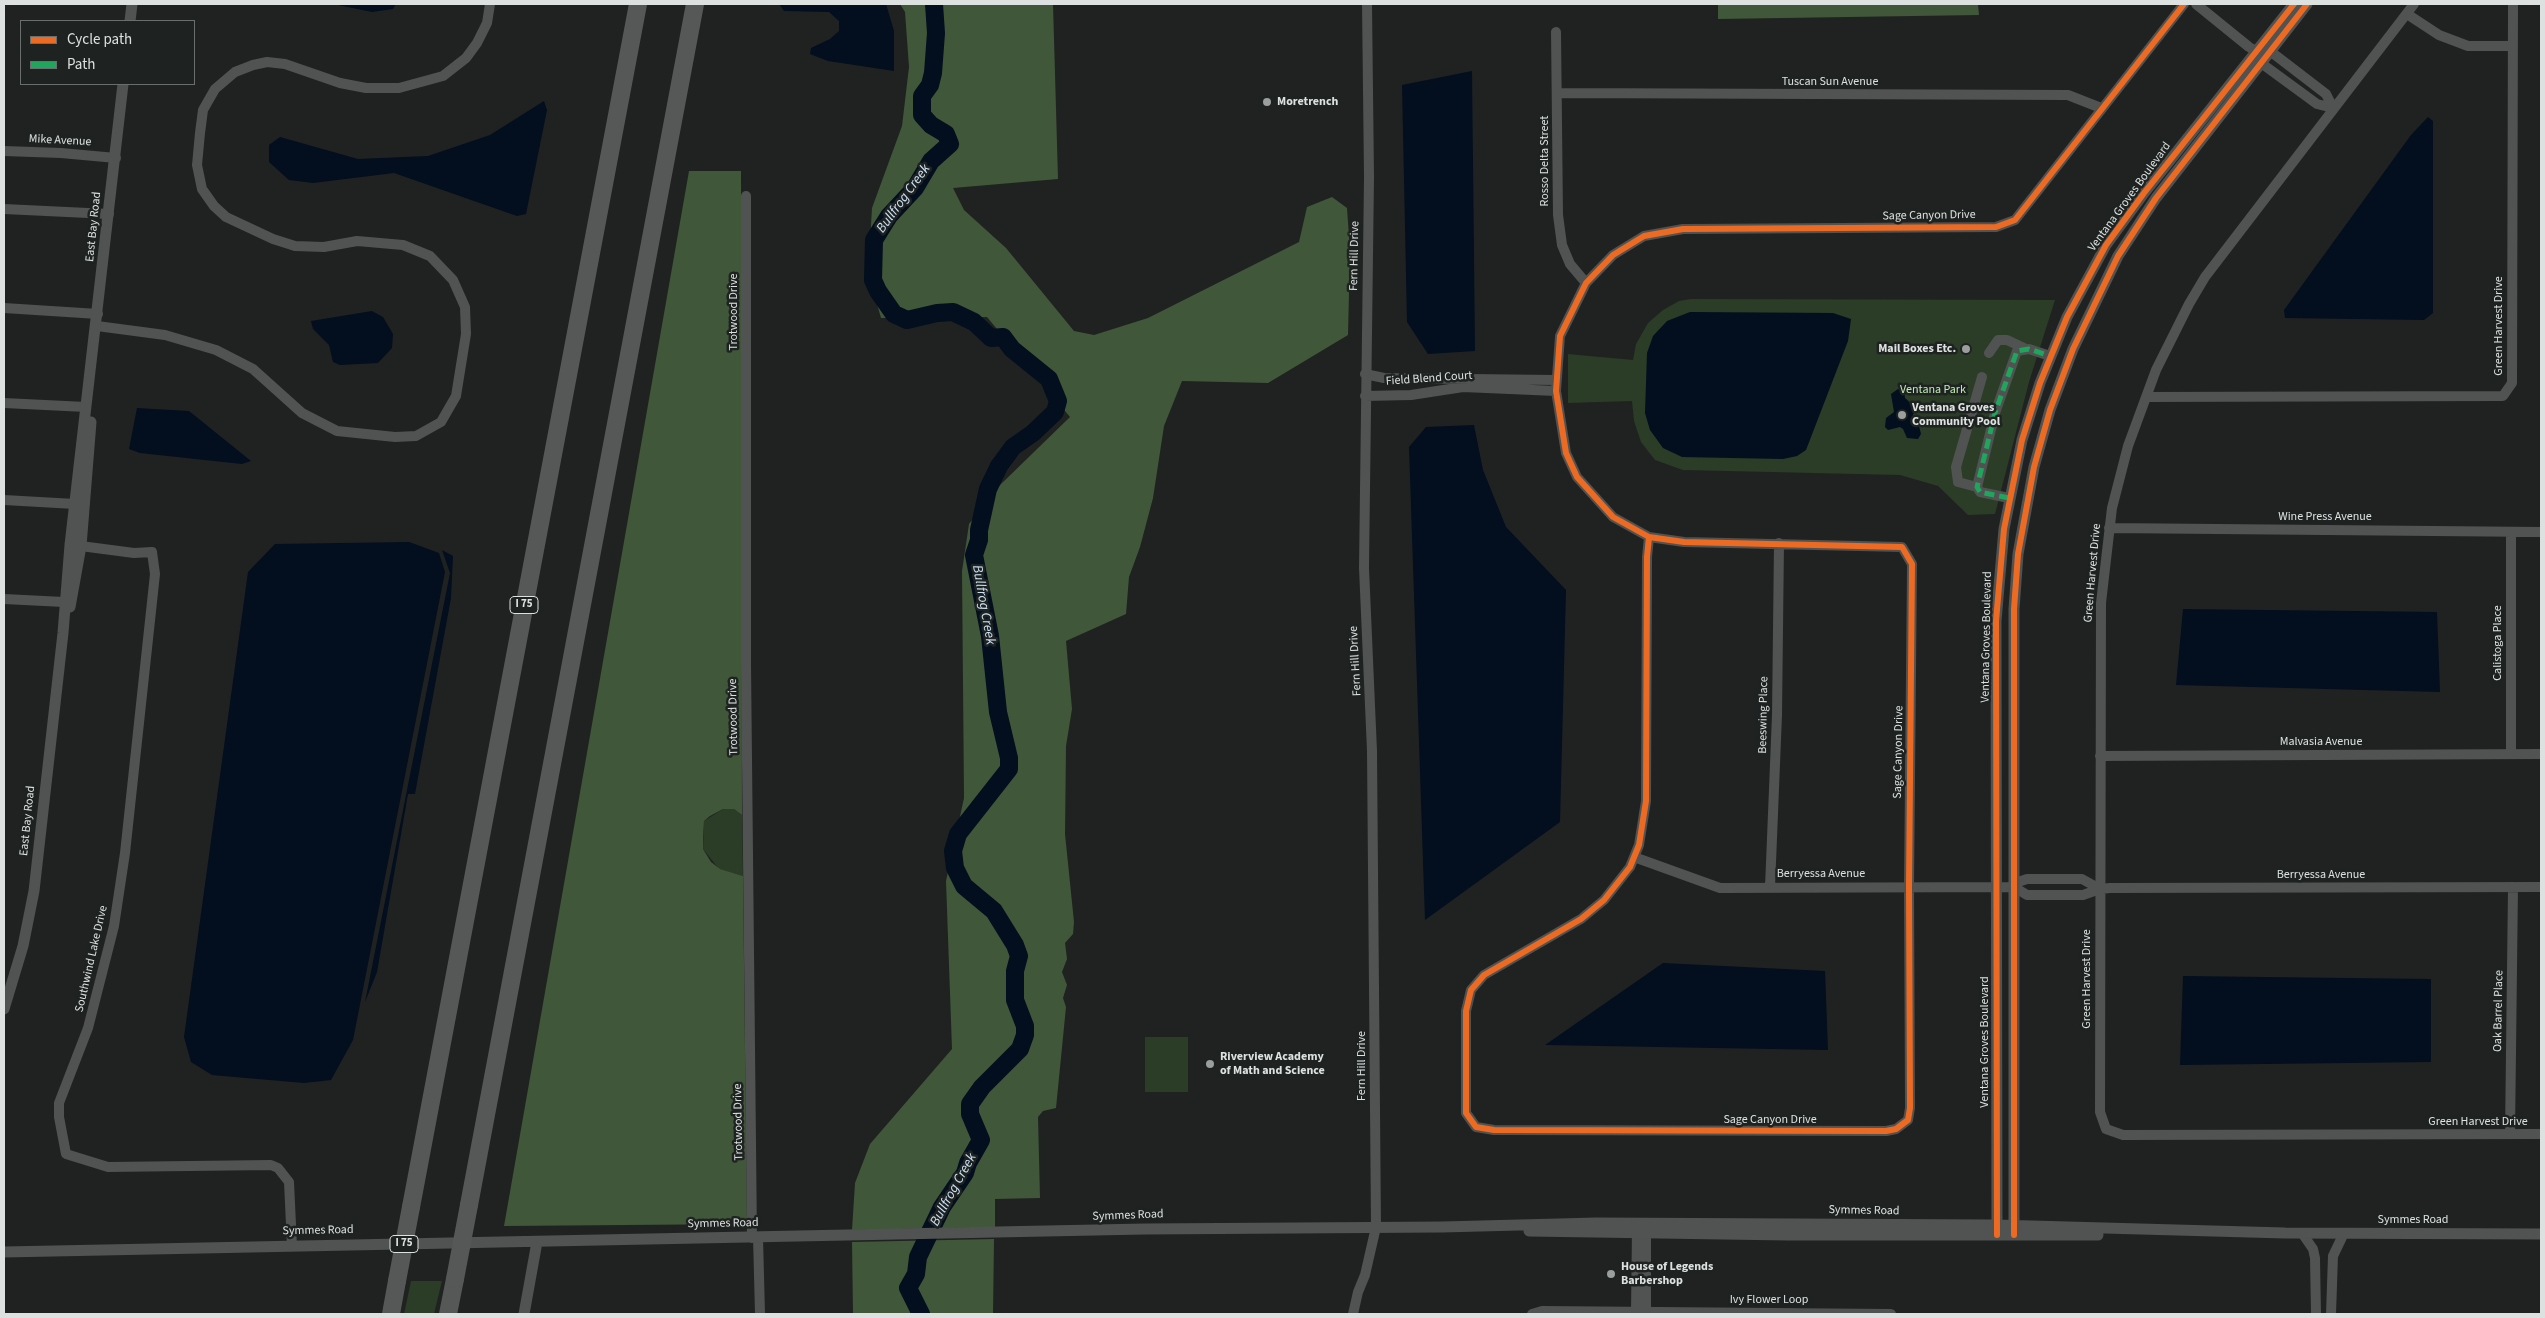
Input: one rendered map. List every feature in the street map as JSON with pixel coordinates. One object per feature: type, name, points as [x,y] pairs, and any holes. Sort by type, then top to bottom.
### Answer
[{"type":"highway","name":"I 75","points":[[391,1314],[638,4]]},
{"type":"highway","points":[[448,1314],[695,4]]},
{"type":"street","points":[[130,20],[132,4]]},
{"type":"street","points":[[97,326],[165,335],[216,350],[254,369],[302,413],[337,431],[395,437],[416,436],[441,422],[456,396],[466,334],[465,307],[453,280],[430,256],[403,245],[357,242],[324,247],[295,246],[273,240],[226,218],[214,206],[202,189],[197,165],[200,134],[203,110],[215,89],[235,72],[253,65],[267,62],[285,64],[340,83],[366,88],[399,88],[443,76],[466,58],[477,43],[487,24],[490,4]]},
{"type":"street","name":"Fern Hill Drive","points":[[1353,1314],[1358,1292],[1365,1275],[1376,1227],[1372,751],[1364,568],[1368,4]]},
{"type":"street","name":"Sage Canyon Drive","points":[[1649,537],[1647,557],[1646,801],[1642,832],[1634,857],[1618,883],[1592,911],[1484,975],[1471,990],[1466,1011],[1466,1113],[1476,1127],[1504,1130],[1886,1131],[1903,1126],[1908,1120],[1910,1108],[1909,886],[1912,564],[1902,546],[1779,542],[1684,542],[1649,537],[1612,516],[1577,477],[1566,453],[1556,391],[1560,336],[1586,283],[1613,255],[1644,236],[1683,229],[1996,227],[2015,220],[2184,4]]},
{"type":"street","points":[[2196,4],[2256,52],[2261,63],[2317,104],[2333,108]]},
{"type":"street","name":"Ventana Groves Boulevard","points":[[1997,1230],[1996,620],[2000,559],[2009,498],[2022,440],[2050,356],[2078,294],[2106,245],[2144,193],[2294,4]]},
{"type":"street","name":"Ventana Groves Boulevard","points":[[2014,1230],[2014,609],[2021,539],[2039,447],[2069,358],[2103,284],[2135,228],[2307,4]]},
{"type":"street","name":"Green Harvest Drive","points":[[2414,4],[2205,277],[2172,336],[2146,397],[2120,476],[2109,528],[2101,603],[2100,1112],[2106,1129],[2123,1135],[2541,1134]]},
{"type":"street","name":"Green Harvest Drive","points":[[2146,397],[2503,396],[2512,383],[2513,4]]},
{"type":"street","points":[[2407,14],[2439,36],[2468,46],[2512,46]]},
{"type":"street","name":"Rosso Delta Street","points":[[1556,32],[1558,215],[1562,245],[1570,264],[1586,283]]},
{"type":"street","points":[[2256,52],[2270,52],[2326,94],[2333,108]]},
{"type":"street","name":"East Bay Road","points":[[63,632],[71,604],[75,546],[75,504],[86,406],[92,372],[123,85]]},
{"type":"street","name":"Tuscan Sun Avenue","points":[[1557,93],[2068,95],[2101,108]]},
{"type":"street","name":"Mike Avenue","points":[[4,151],[61,153],[116,158]]},
{"type":"street","name":"Trotwood Drive","points":[[746,196],[746,663],[755,1238],[760,1314]]},
{"type":"street","points":[[4,209],[110,214]]},
{"type":"street","points":[[4,308],[98,314]]},
{"type":"street","points":[[1989,353],[1998,340],[2007,340],[2024,348],[2050,356],[2069,358]]},
{"type":"street","points":[[1977,487],[1995,413],[2017,351],[2024,348]]},
{"type":"street","name":"East Bay Road","points":[[4,1010],[25,939],[34,891],[63,632],[64,602],[89,462],[92,372]]},
{"type":"street","name":"Field Blend Court","points":[[1365,374],[1384,378],[1556,380]]},
{"type":"street","points":[[1982,377],[1956,467],[1958,482],[1977,487],[1980,492],[2009,498],[2019,514],[2021,539]]},
{"type":"street","name":"Field Blend Court","points":[[1364,396],[1411,395],[1463,387],[1556,391]]},
{"type":"street","points":[[4,403],[86,406]]},
{"type":"street","points":[[4,500],[75,504]]},
{"type":"street","name":"Wine Press Avenue","points":[[2109,528],[2541,532]]},
{"type":"street","name":"Calistoga Place","points":[[2511,532],[2511,754]]},
{"type":"street","name":"Beeswing Place","points":[[1770,887],[1777,715],[1779,542]]},
{"type":"street","name":"Southwind Lake Drive","points":[[75,546],[134,553],[152,552],[155,574],[125,853],[114,926],[90,1021],[59,1103],[59,1117],[66,1154],[108,1167],[271,1166],[278,1168],[285,1175],[290,1188],[292,1246]]},
{"type":"street","points":[[4,599],[64,602]]},
{"type":"street","name":"Malvasia Avenue","points":[[2100,756],[2541,754]]},
{"type":"street","name":"Berryessa Avenue","points":[[1634,857],[1720,888],[2014,887],[2018,891],[2030,895],[2083,895],[2100,889],[2541,887]]},
{"type":"street","name":"Berryessa Avenue","points":[[2014,887],[2018,882],[2027,879],[2082,879],[2100,889]]},
{"type":"street","name":"Oak Barrel Place","points":[[2510,1134],[2513,887]]},
{"type":"street","name":"Symmes Road","points":[[4,1252],[886,1236],[1174,1228],[1442,1227],[2541,1234]]},
{"type":"street","points":[[1641,1229],[1641,1311]]},
{"type":"street","points":[[2302,1233],[2313,1249],[2315,1258],[2316,1314]]},
{"type":"street","points":[[2331,1314],[2333,1256],[2344,1233]]},
{"type":"street","points":[[524,1314],[537,1242]]},
{"type":"street","name":"Ivy Flower Loop","points":[[1532,1314],[1542,1311],[1891,1314]]},
{"type":"green space","points":[[900,4],[1053,4],[1058,179],[953,188],[964,210],[1006,248],[1074,331],[1094,335],[1148,318],[1299,242],[1307,207],[1332,197],[1347,208],[1350,251],[1348,335],[1268,383],[1182,381],[1164,426],[1153,498],[1140,547],[1129,577],[1126,614],[1066,641],[1072,709],[1066,746],[1065,834],[1074,922],[1073,934],[1065,943],[1067,959],[1062,972],[1067,985],[1063,998],[1066,1007],[1056,1108],[1043,1111],[1038,1117],[1040,1198],[995,1199],[995,1227],[852,1230],[855,1183],[870,1144],[952,1049],[946,881],[964,798],[962,571],[969,524],[1000,485],[1070,417],[987,317],[881,318],[873,290],[869,259],[872,208],[902,126],[909,67],[905,12]]},
{"type":"green space","points":[[1718,4],[1978,4],[1979,15],[1718,19]]},
{"type":"green space","points":[[689,171],[741,171],[742,815],[734,809],[723,809],[704,821],[703,849],[711,862],[720,869],[743,876],[747,1224],[504,1226]]},
{"type":"green space","name":"Ventana Park","points":[[1691,299],[2055,300],[2029,382],[1995,514],[1968,515],[1938,486],[1900,475],[1683,470],[1655,460],[1641,442],[1634,421],[1632,401],[1568,403],[1568,354],[1633,360],[1636,344],[1648,323],[1663,310],[1679,301]]},
{"type":"green space","points":[[723,809],[734,809],[742,815],[743,876],[719,869],[703,849],[704,821]]},
{"type":"green space","points":[[1145,1037],[1188,1037],[1188,1092],[1145,1092]]},
{"type":"green space","points":[[994,1239],[993,1314],[853,1314],[852,1242]]},
{"type":"green space","points":[[411,1281],[442,1281],[434,1314],[404,1314]]},
{"type":"water","points":[[333,4],[396,4],[393,9],[372,12]]},
{"type":"water","points":[[779,4],[886,4],[894,31],[894,71],[828,61],[810,54],[811,48],[830,39],[839,31],[839,21],[829,12],[784,11]]},
{"type":"water","points":[[1472,71],[1475,351],[1428,354],[1407,322],[1402,85]]},
{"type":"water","points":[[544,101],[547,110],[526,214],[517,216],[394,173],[313,183],[289,180],[269,162],[269,145],[280,137],[358,159],[428,156],[490,135]]},
{"type":"water","points":[[2428,117],[2433,121],[2433,313],[2424,320],[2285,318],[2284,310],[2411,135]]},
{"type":"water","points":[[372,311],[383,317],[393,334],[392,348],[378,363],[340,365],[333,362],[329,345],[313,329],[311,321]]},
{"type":"water","points":[[1690,312],[1833,313],[1851,319],[1848,341],[1806,450],[1797,456],[1783,459],[1682,457],[1663,448],[1650,430],[1645,413],[1647,353],[1653,336],[1667,321]]},
{"type":"water","name":"Ventana Groves Community Pool","points":[[1898,389],[1904,391],[1905,398],[1914,406],[1915,410],[1911,420],[1919,426],[1921,434],[1918,439],[1907,438],[1900,427],[1888,430],[1885,427],[1886,418],[1894,412],[1891,394]]},
{"type":"water","points":[[137,408],[189,411],[251,461],[242,464],[140,453],[129,449]]},
{"type":"water","points":[[1474,425],[1483,470],[1506,527],[1566,590],[1560,822],[1425,920],[1409,447],[1426,427]]},
{"type":"water","points":[[409,542],[439,553],[445,572],[353,1040],[331,1080],[304,1083],[212,1075],[191,1062],[184,1037],[248,572],[275,544]]},
{"type":"water","points":[[442,550],[453,556],[451,598],[415,794],[408,794],[377,972],[365,1002],[450,573]]},
{"type":"water","points":[[2183,609],[2437,612],[2440,692],[2176,685]]},
{"type":"water","points":[[1663,963],[1825,971],[1828,1050],[1545,1045]]},
{"type":"water","points":[[2183,976],[2431,979],[2431,1062],[2180,1065]]},
{"type":"waterway","name":"Bullfrog Creek","points":[[921,1314],[908,1288],[916,1274],[918,1257],[942,1207],[965,1173],[968,1163],[981,1140],[970,1114],[970,1104],[982,1087],[1020,1049],[1025,1035],[1025,1026],[1015,1000],[1015,971],[1019,956],[1015,945],[994,911],[964,886],[955,868],[953,851],[958,834],[1009,769],[1009,758],[998,712],[990,636],[974,555],[979,540],[979,530],[988,489],[999,466],[1013,447],[1033,433],[1055,412],[1058,401],[1049,379],[1012,349],[1003,337],[991,338],[974,322],[953,312],[937,313],[907,320],[894,314],[878,291],[873,280],[874,240],[889,216],[915,188],[931,161],[950,144],[946,134],[931,125],[922,115],[922,96],[930,85],[933,73],[936,33],[934,4]]},
{"type":"marked path","points":[[2009,498],[1980,492],[1977,487],[1995,413],[2017,351],[2029,349],[2050,356]]},
{"type":"cycle path","points":[[1649,537],[1647,557],[1646,801],[1639,845],[1630,867],[1604,900],[1581,919],[1484,975],[1471,990],[1466,1011],[1466,1113],[1476,1127],[1494,1130],[1886,1131],[1896,1129],[1908,1120],[1910,1108],[1909,886],[1912,564],[1902,547],[1684,542],[1649,537],[1613,517],[1577,477],[1566,453],[1556,391],[1560,336],[1586,283],[1613,255],[1644,236],[1683,229],[1996,227],[2015,220],[2184,4]]},
{"type":"cycle path","points":[[1997,1235],[1996,621],[2004,529],[2022,440],[2040,383],[2067,317],[2106,245],[2144,193],[2294,4]]},
{"type":"cycle path","points":[[2014,1235],[2014,609],[2018,554],[2034,467],[2050,410],[2073,349],[2118,256],[2156,198],[2307,4]]},
{"type":"place","name":"Moretrench","points":[[1267,102]]},
{"type":"place","name":"Mail Boxes Etc.","points":[[1966,349]]},
{"type":"place","name":"Ventana Groves Community Pool","points":[[1902,415]]},
{"type":"place","name":"Riverview Academy of Math and Science","points":[[1210,1064]]},
{"type":"place","name":"House of Legends Barbershop","points":[[1611,1274]]}]
